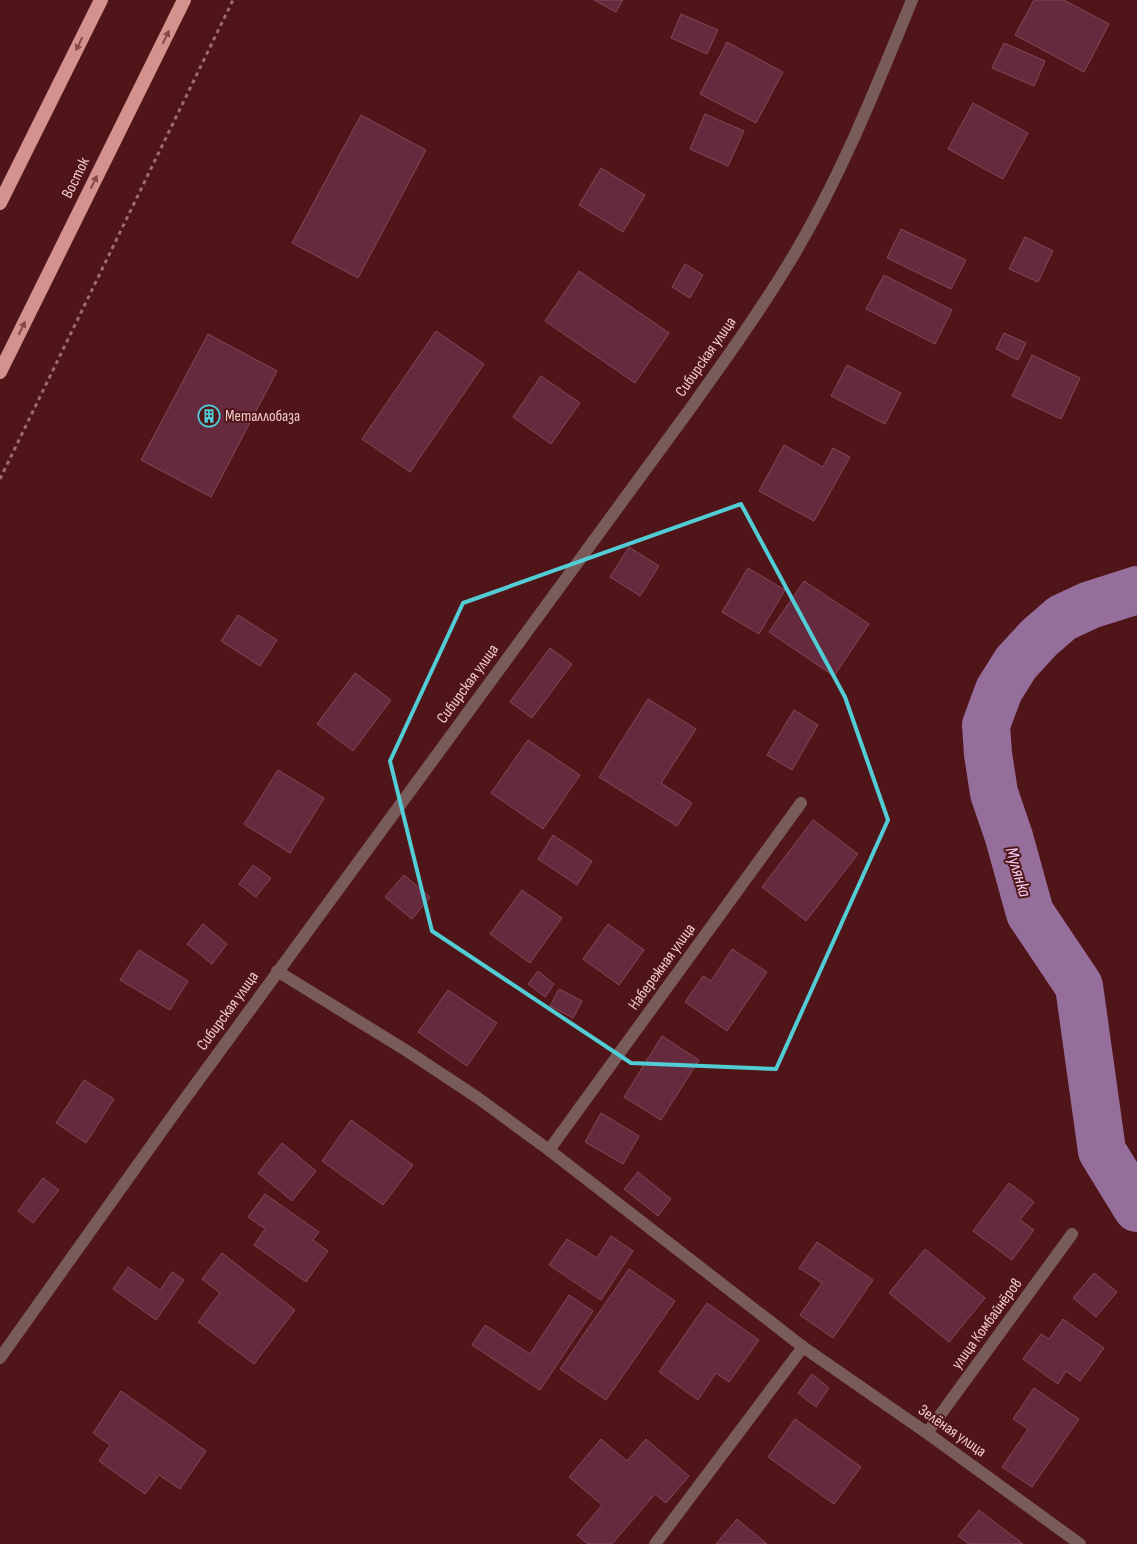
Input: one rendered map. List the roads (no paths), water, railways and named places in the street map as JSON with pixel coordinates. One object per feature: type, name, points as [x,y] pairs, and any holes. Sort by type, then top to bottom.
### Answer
[{"type":"highway","points":[[0,203],[100,0]]},
{"type":"highway","name":"Восток","points":[[0,372],[184,0]]},
{"type":"street","name":"Сибирская улица","points":[[0,1358],[277,971],[690,409],[770,293],[792,258],[838,172],[912,0]]},
{"type":"street","name":"Набережная улица","points":[[549,1150],[801,803]]},
{"type":"street","name":"Зелёная улица","points":[[277,971],[407,1051],[478,1098],[549,1150],[803,1347],[927,1433],[1080,1544]]},
{"type":"street","name":"улица Комбайнёров","points":[[927,1433],[1072,1234]]},
{"type":"street","points":[[655,1544],[803,1347]]},
{"type":"waterway","name":"Мулянка","points":[[1137,590],[1090,605],[1062,618],[1039,638],[1016,663],[999,690],[986,725],[994,793],[1009,837],[1030,913],[1079,986],[1102,1151],[1137,1208]]},
{"type":"place","name":"Металлобаза","points":[[209,416]]}]
